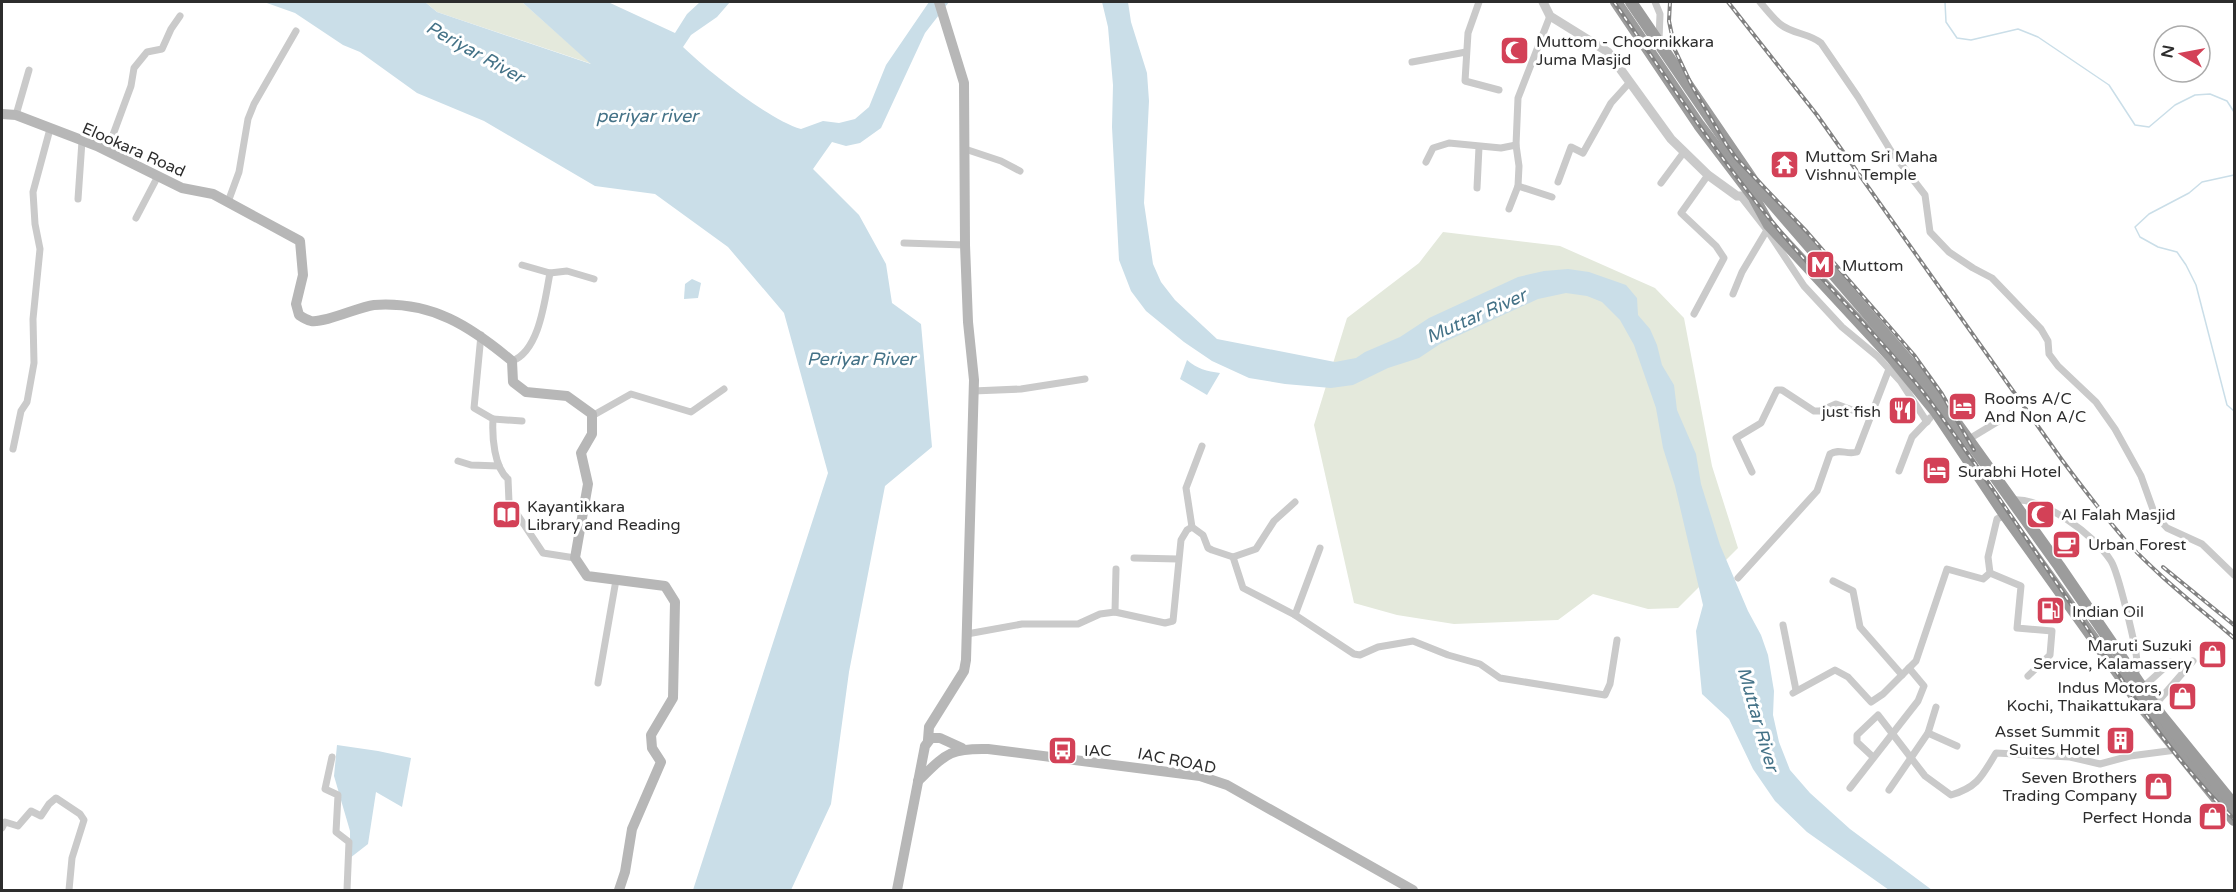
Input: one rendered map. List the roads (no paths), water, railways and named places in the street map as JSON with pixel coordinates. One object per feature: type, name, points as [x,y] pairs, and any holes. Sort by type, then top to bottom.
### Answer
[{"type":"highway","points":[[1616,2],[1769,225],[1892,358],[1932,417],[2176,750],[2235,820]]},
{"type":"highway","points":[[1631,2],[1753,180],[1805,243],[1899,348],[1969,439],[2154,706],[2235,805]]},
{"type":"highway","points":[[2014,527],[2026,520]]},
{"type":"main road","points":[[897,891],[929,727],[964,671],[966,634],[974,380],[968,322],[965,245],[964,83],[939,2]]},
{"type":"main road","name":"Elookara Road","points":[[2,114],[16,115],[107,151],[182,188],[213,194],[300,241],[303,275],[296,304],[298,315],[313,321],[374,305],[438,312],[481,335],[512,361]]},
{"type":"main road","points":[[512,361],[513,382],[526,392],[567,396],[592,416],[592,434],[581,453],[588,484],[575,558],[587,576],[666,586],[675,602],[673,699],[651,735],[652,748],[661,762],[632,829],[625,872],[619,891]]},
{"type":"main road","points":[[928,740],[937,737],[962,748]]},
{"type":"main road","points":[[924,752],[928,758],[943,758],[948,748],[946,742]]},
{"type":"main road","name":"IAC ROAD","points":[[918,781],[943,758],[962,748],[1033,754],[1200,776],[1227,786],[1413,891]]},
{"type":"street","points":[[1479,2],[1468,33],[1465,81],[1498,90]]},
{"type":"street","points":[[1543,2],[1550,16],[1608,52],[1671,139],[1683,152],[1720,185],[1748,197],[1804,286],[1842,327],[1877,356],[1915,401],[1932,417],[1912,437],[1899,471]]},
{"type":"street","points":[[1652,55],[1659,41],[1660,14],[1655,2]]},
{"type":"street","points":[[1760,2],[1781,25],[1802,35],[1814,37],[1821,43],[1858,97],[1891,152],[1925,195],[1930,232],[1949,252],[1992,278],[2041,329],[2048,342],[2049,354],[2058,366],[2096,402],[2115,429],[2141,476],[2155,515],[2167,528],[2202,544],[2235,575]]},
{"type":"street","points":[[107,151],[131,86],[134,68],[147,52],[162,49],[180,16]]},
{"type":"street","points":[[1509,209],[1518,186],[1519,166],[1515,145],[1518,98],[1550,16]]},
{"type":"street","points":[[228,202],[239,172],[248,119],[254,104],[296,31]]},
{"type":"street","points":[[1412,62],[1466,52]]},
{"type":"street","points":[[16,115],[29,70]]},
{"type":"street","points":[[1558,182],[1571,147],[1583,153],[1611,103],[1630,82]]},
{"type":"street","points":[[13,449],[21,411],[27,402],[34,363],[33,319],[40,249],[35,224],[33,192],[50,129]]},
{"type":"street","points":[[78,199],[82,141]]},
{"type":"street","points":[[1426,162],[1433,148],[1443,143],[1501,148],[1515,145]]},
{"type":"street","points":[[1477,188],[1479,147]]},
{"type":"street","points":[[965,149],[1001,161],[1020,171]]},
{"type":"street","points":[[1661,183],[1683,152]]},
{"type":"street","points":[[1694,314],[1724,258],[1716,246],[1681,213],[1708,175]]},
{"type":"street","points":[[136,218],[158,176]]},
{"type":"street","points":[[1518,186],[1552,197]]},
{"type":"street","points":[[1733,294],[1742,272],[1767,230]]},
{"type":"street","points":[[904,243],[965,245]]},
{"type":"street","points":[[522,265],[550,273],[567,271],[594,279]]},
{"type":"street","points":[[512,361],[525,353],[538,330],[550,273]]},
{"type":"street","points":[[481,335],[474,408],[492,419],[522,421]]},
{"type":"street","points":[[1738,578],[1817,491],[1830,454],[1839,451],[1857,452],[1889,369]]},
{"type":"street","points":[[973,392],[1021,389],[1084,379]]},
{"type":"street","points":[[592,416],[631,394],[691,412],[724,389]]},
{"type":"street","points":[[1752,472],[1736,438],[1761,423],[1778,390],[1782,390],[1814,411],[1820,411],[1836,404],[1871,417]]},
{"type":"street","points":[[1969,439],[2012,413]]},
{"type":"street","points":[[492,419],[502,474],[508,479],[509,502],[543,553],[575,558]]},
{"type":"street","points":[[1202,446],[1186,488],[1192,527],[1203,535],[1208,548],[1233,557],[1256,549],[1274,521],[1295,502]]},
{"type":"street","points":[[458,461],[471,465],[500,466]]},
{"type":"street","points":[[2012,500],[2024,500],[2067,518],[2090,537],[2109,558],[2119,585],[2135,651],[2138,683],[2171,662]]},
{"type":"street","points":[[1990,573],[1988,556],[1997,519],[2005,515]]},
{"type":"street","points":[[966,634],[1022,624],[1078,624],[1100,614],[1116,612],[1166,622],[1173,621],[1181,540],[1187,530],[1192,527]]},
{"type":"street","points":[[1295,615],[1320,548]]},
{"type":"street","points":[[1233,557],[1243,588],[1295,615],[1354,654],[1360,655],[1378,647],[1413,641],[1448,655],[1480,664],[1500,678],[1605,695],[1610,684],[1617,640]]},
{"type":"street","points":[[1134,558],[1178,559]]},
{"type":"street","points":[[1116,569],[1116,612]]},
{"type":"street","points":[[1783,625],[1794,692],[1835,670],[1848,677],[1871,702],[1916,661],[1947,569],[1983,579],[1990,573]]},
{"type":"street","points":[[1990,573],[2021,586],[2017,628],[2052,631],[2050,656],[2028,676]]},
{"type":"street","points":[[598,682],[616,580]]},
{"type":"street","points":[[1833,580],[1853,591],[1860,627],[1902,675]]},
{"type":"street","points":[[2154,706],[2193,661]]},
{"type":"street","points":[[1850,789],[1918,701],[1923,690],[1922,682],[1909,668]]},
{"type":"street","points":[[1889,790],[1910,756],[1928,733],[1936,707]]},
{"type":"street","points":[[1874,757],[1857,742],[1857,735],[1878,715],[1925,776],[1951,795],[1967,790],[1978,782],[1996,753],[2070,757],[2100,764],[2130,756],[2176,750]]},
{"type":"street","points":[[1928,733],[1957,746]]},
{"type":"street","points":[[332,757],[325,789],[338,795],[336,832],[349,842],[346,891]]},
{"type":"street","points":[[2,828],[5,822],[18,826],[31,811],[41,816],[49,804],[57,798],[80,814],[84,820],[72,858],[69,891]]},
{"type":"water","points":[[264,2],[425,2],[437,12],[591,64],[522,2],[608,2],[675,33],[687,14],[700,2],[730,2],[717,17],[691,35],[683,47],[756,105],[801,129],[823,121],[839,123],[855,119],[869,107],[886,65],[929,2],[949,2],[925,33],[881,128],[860,143],[846,146],[832,142],[813,169],[859,215],[886,264],[892,303],[921,324],[932,447],[885,486],[849,672],[831,804],[791,890],[693,890],[828,473],[784,313],[728,247],[655,194],[595,186],[484,121],[417,93],[360,52],[343,45],[295,13]]},
{"type":"water","name":"Muttar River","points":[[1102,2],[1128,2],[1131,22],[1147,73],[1149,101],[1144,203],[1153,264],[1161,282],[1175,300],[1217,339],[1335,362],[1356,358],[1400,337],[1429,318],[1518,277],[1544,271],[1568,269],[1589,272],[1626,285],[1637,298],[1638,315],[1650,329],[1662,365],[1674,385],[1677,410],[1696,454],[1701,484],[1720,545],[1768,655],[1774,691],[1773,715],[1779,742],[1790,770],[1810,793],[1850,829],[1932,890],[1889,890],[1807,832],[1775,801],[1753,769],[1729,719],[1702,694],[1696,631],[1703,605],[1675,486],[1663,448],[1656,408],[1634,345],[1620,320],[1602,302],[1587,296],[1566,293],[1538,299],[1440,344],[1419,358],[1388,368],[1353,385],[1331,388],[1249,378],[1212,361],[1146,311],[1131,291],[1119,260],[1112,127],[1113,85],[1108,27]]},
{"type":"water","points":[[692,279],[701,283],[698,298],[684,299],[685,284]]},
{"type":"water","points":[[1187,360],[1202,369],[1220,373],[1207,395],[1180,379]]},
{"type":"water","points":[[337,745],[411,758],[402,807],[376,792],[368,844],[350,858],[350,831],[334,776]]},
{"type":"waterway","points":[[1945,2],[1946,22],[1957,38],[1971,40],[2018,29],[2038,37],[2109,85],[2135,125],[2149,127],[2175,105],[2195,95],[2210,94],[2227,101],[2234,112]]},
{"type":"waterway","points":[[2234,175],[2202,182],[2189,193],[2149,214],[2135,227],[2140,237],[2158,247],[2177,252],[2186,265],[2196,285],[2227,405],[2234,411]]},
{"type":"railway","points":[[1614,2],[1714,147],[1757,203],[1924,393],[1986,479],[2154,726],[2192,774],[2234,819]]},
{"type":"railway","points":[[1670,2],[1669,21],[1675,50],[1692,86],[1726,144],[1736,158],[1807,232],[1914,355],[1942,394],[1974,450]]},
{"type":"railway","points":[[1728,2],[1817,115],[2062,460],[2101,510],[2125,540],[2151,566],[2234,638]]},
{"type":"railway","points":[[2163,567],[2234,625]]},
{"type":"place","name":"Muttom - Choornikkara Juma Masjid","points":[[1515,50]]},
{"type":"place","name":"Muttom Sri Maha Vishnu Temple","points":[[1784,165]]},
{"type":"place","name":"Muttom","points":[[1821,265]]},
{"type":"place","name":"Rooms A/C And Non A/C","points":[[1963,407]]},
{"type":"place","name":"just fish","points":[[1902,411]]},
{"type":"place","name":"Surabhi Hotel","points":[[1937,471]]},
{"type":"place","name":"Al Falah Masjid","points":[[2040,514]]},
{"type":"place","name":"Kayantikkara Library and Reading","points":[[506,515]]},
{"type":"place","name":"Urban Forest","points":[[2067,544]]},
{"type":"place","name":"Indian Oil","points":[[2051,611]]},
{"type":"place","name":"Maruti Suzuki Service, Kalamassery","points":[[2213,654]]},
{"type":"place","name":"Indus Motors, Kochi, Thaikattukara","points":[[2183,696]]},
{"type":"place","name":"Asset Summit Suites Hotel","points":[[2121,740]]},
{"type":"place","name":"IAC","points":[[1063,750]]},
{"type":"place","name":"Seven Brothers Trading Company","points":[[2158,786]]},
{"type":"place","name":"Perfect Honda","points":[[2213,817]]},
{"type":"water label","name":"Periyar River","points":[[475,52]]},
{"type":"water label","name":"periyar river","points":[[647,116]]},
{"type":"water label","name":"Periyar River","points":[[861,359]]}]
